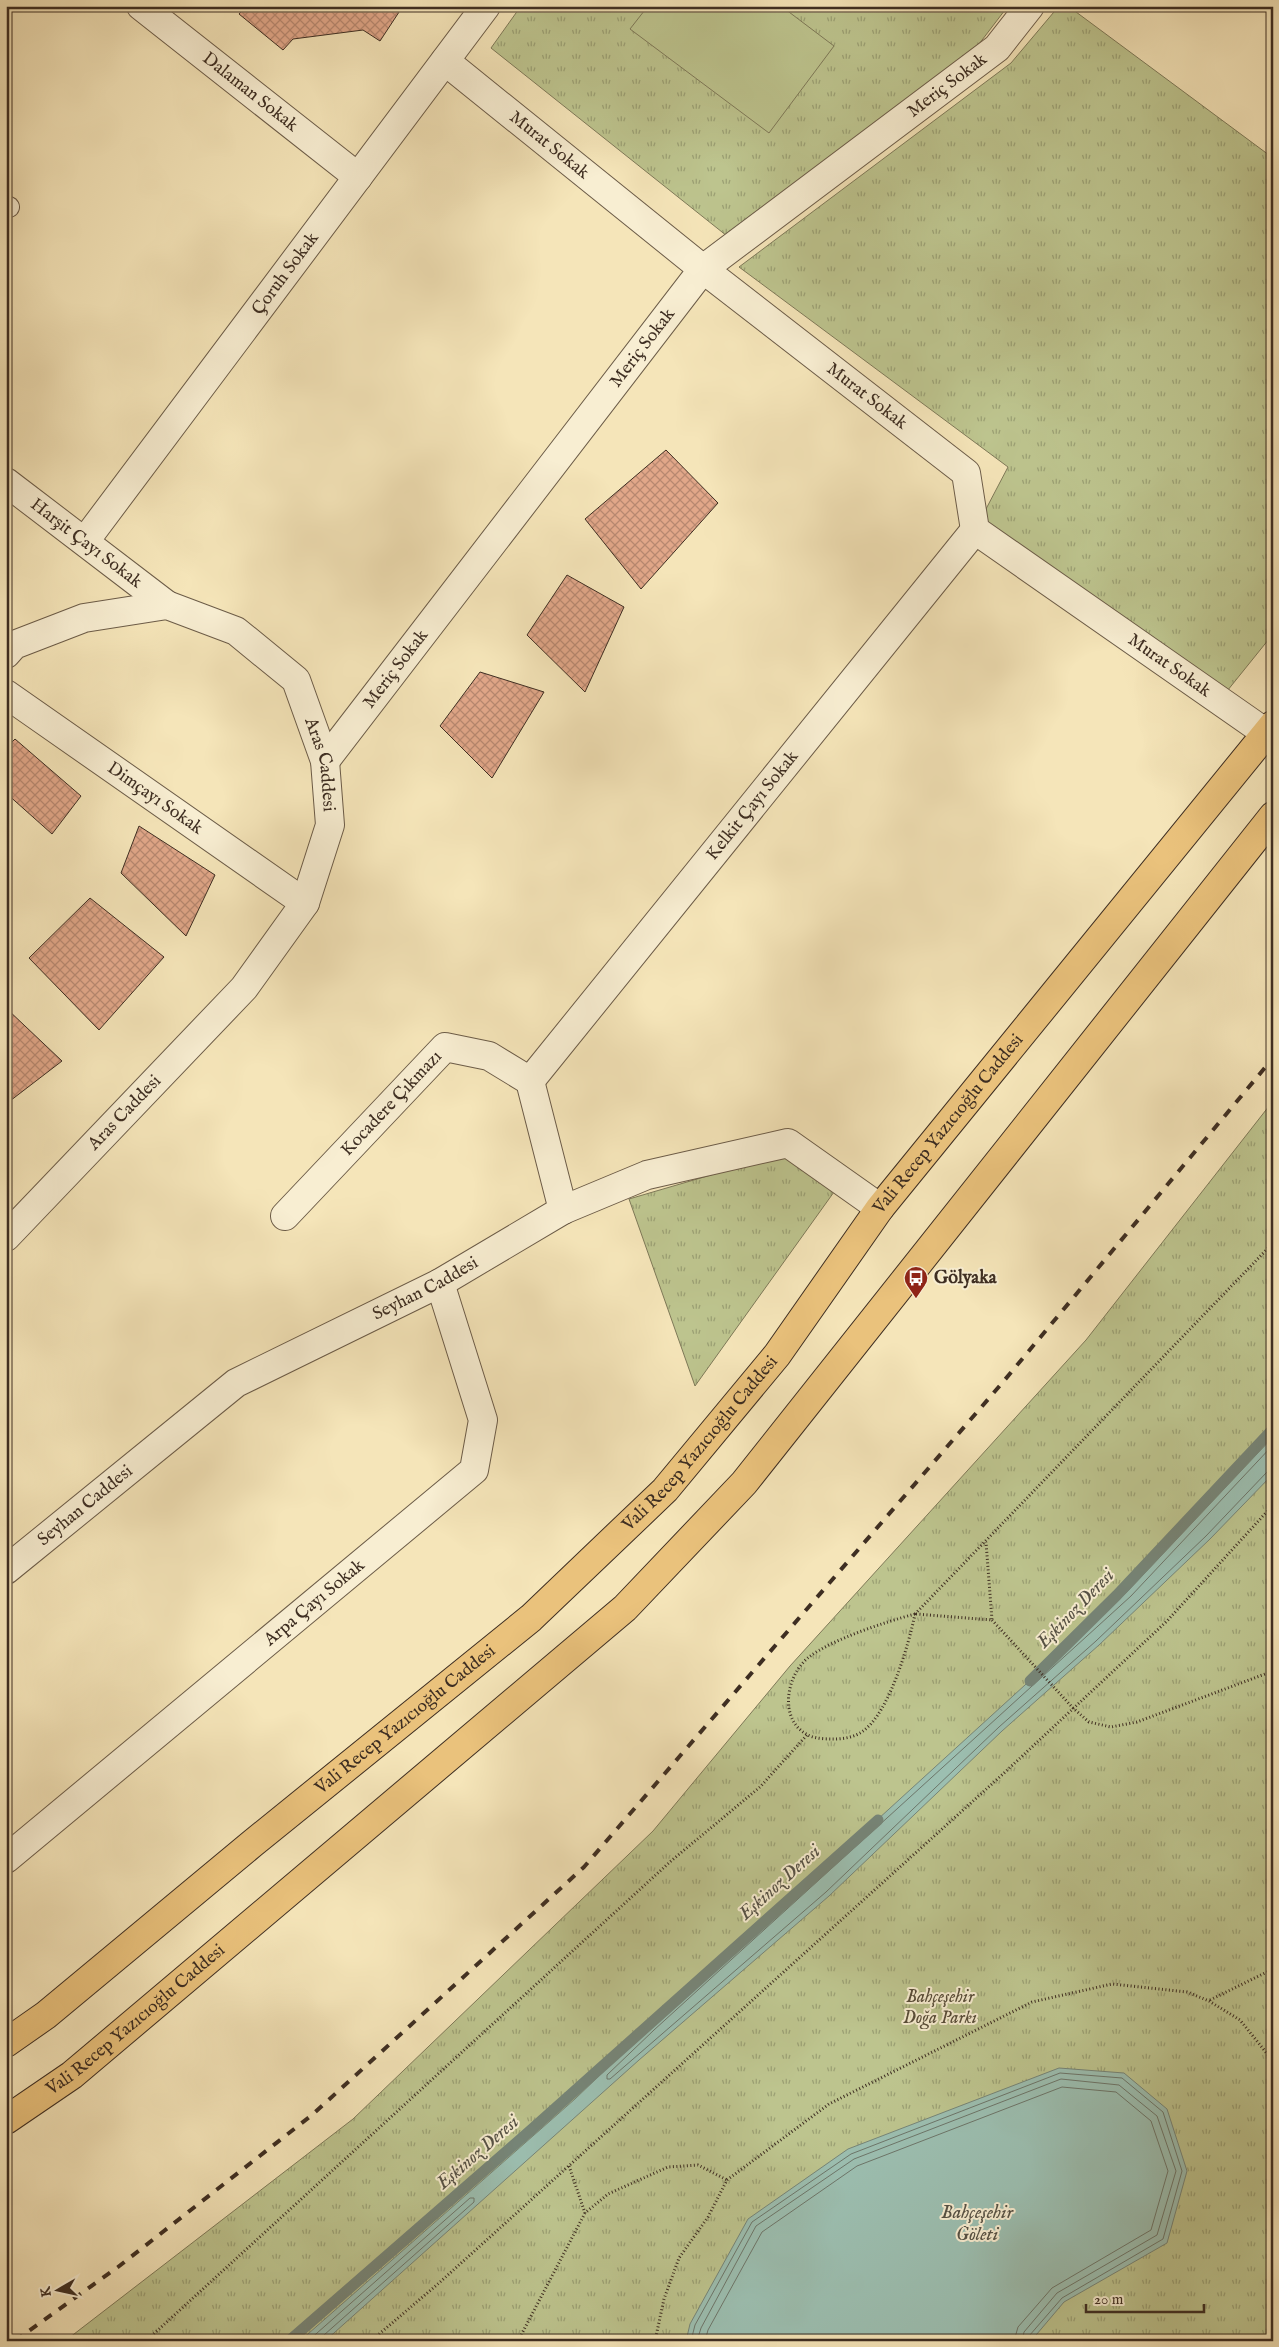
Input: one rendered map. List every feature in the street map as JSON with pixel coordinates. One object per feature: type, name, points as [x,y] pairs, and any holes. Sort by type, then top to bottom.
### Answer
[{"type":"main road","name":"Vali Recep Yazıcıoğlu Caddesi","points":[[6,2044],[46,2015],[531,1618],[658,1497],[776,1355],[880,1208],[1269,729]]},
{"type":"main road","name":"Vali Recep Yazıcıoğlu Caddesi","points":[[6,2120],[72,2075],[625,1608],[744,1483],[1273,816]]},
{"type":"street","name":"Dalaman Sokak","points":[[141,6],[358,177]]},
{"type":"street","name":"Çoruh Sokak","points":[[84,542],[486,6]]},
{"type":"street","name":"Meriç Sokak","points":[[325,761],[703,269],[997,48],[1030,6]]},
{"type":"street","name":"Murat Sokak","points":[[445,61],[703,269],[966,473],[975,530],[1269,729]]},
{"type":"street","name":"Harşit Çayı Sokak","points":[[6,482],[167,605]]},
{"type":"street","name":"Kelkit Çayı Sokak","points":[[530,1082],[975,530]]},
{"type":"street","name":"Aras Caddesi","points":[[6,654],[14,645],[84,618],[167,605],[236,631],[296,680],[325,761],[330,825],[305,904],[244,988],[6,1237]]},
{"type":"street","name":"Dimçayı Sokak","points":[[6,694],[305,904]]},
{"type":"street","name":"Kocadere Çıkmazı","points":[[286,1216],[445,1047],[489,1056],[530,1082]]},
{"type":"street","points":[[530,1082],[563,1210]]},
{"type":"street","name":"Seyhan Caddesi","points":[[6,1570],[236,1383],[440,1283],[563,1210],[648,1175],[788,1143],[880,1208]]},
{"type":"street","name":"Arpa Çayı Sokak","points":[[6,1859],[474,1470],[483,1420],[440,1283]]},
{"type":"path","points":[[992,1620],[915,1614],[836,1643],[808,1658],[788,1687],[788,1706],[796,1723],[807,1735],[822,1739],[845,1739],[864,1731],[877,1715],[893,1684],[909,1642],[915,1614],[1273,1243]]},
{"type":"path","points":[[371,2341],[570,2166],[854,1911],[1167,1621],[1273,1505]]},
{"type":"path","points":[[986,1542],[992,1620],[1073,1708],[1089,1722],[1111,1727],[1137,1722],[1273,1671]]},
{"type":"path","points":[[146,2341],[671,1861],[760,1787],[807,1735]]},
{"type":"path","points":[[1209,2001],[1273,1969]]},
{"type":"path","points":[[655,2341],[664,2299],[680,2258],[708,2217],[727,2180],[829,2104],[1032,2002],[1112,1984],[1187,1992],[1209,2001],[1240,2020],[1273,2061]]},
{"type":"path","points":[[518,2341],[585,2213],[608,2194],[668,2167],[698,2165],[727,2180]]},
{"type":"path","points":[[570,2166],[585,2213]]},
{"type":"path","points":[[1273,2240],[1270,2258],[1273,2263]]},
{"type":"green space","points":[[521,6],[1008,6],[979,44],[727,236],[491,48]]},
{"type":"green space","points":[[648,6],[781,6],[834,46],[769,133],[630,29]]},
{"type":"green space","points":[[1059,6],[1068,6],[1273,158],[1273,634],[1215,706],[975,530],[1008,467],[739,267],[1011,63]]},
{"type":"green space","name":"Bahçeşehir Doğa Parkı","points":[[1273,1101],[1273,2341],[65,2341],[353,2119],[653,1831],[790,1666],[1086,1340]]},
{"type":"green space","points":[[786,1153],[839,1185],[695,1386],[629,1199]]},
{"type":"water","points":[[1273,1437],[1273,1474],[1210,1539],[1099,1645],[1002,1731],[829,1896],[639,2060],[325,2341],[300,2341],[575,2099],[650,2027],[1127,1592]]},
{"type":"water","name":"Bahçeşehir Göleti","points":[[1059,2068],[1124,2073],[1167,2109],[1187,2171],[1167,2243],[1064,2302],[1031,2341],[686,2341],[690,2324],[748,2219],[848,2149]]},
{"type":"building","points":[[246,6],[403,6],[380,41],[363,30],[293,39],[283,50],[239,14]]},
{"type":"building","points":[[666,450],[718,503],[641,589],[585,519]]},
{"type":"building","points":[[567,575],[624,607],[585,692],[527,635]]},
{"type":"building","points":[[480,672],[544,692],[492,778],[440,726]]},
{"type":"building","points":[[15,739],[81,796],[52,834],[6,793],[6,748]]},
{"type":"building","points":[[139,826],[215,875],[186,936],[121,873]]},
{"type":"building","points":[[90,898],[164,957],[99,1030],[29,958]]},
{"type":"building","points":[[6,1008],[62,1061],[6,1104]]},
{"type":"waterway","name":"Eşkinoz Deresi","points":[[1030,1681],[1117,1595],[1273,1429]]},
{"type":"waterway","name":"Eşkinoz Deresi","points":[[289,2341],[531,2130],[878,1820]]},
{"type":"railway","points":[[15,2341],[118,2267],[312,2115],[584,1867],[1003,1382],[1273,1058]]},
{"type":"place","name":"Gölyaka","points":[[916,1299]]}]
